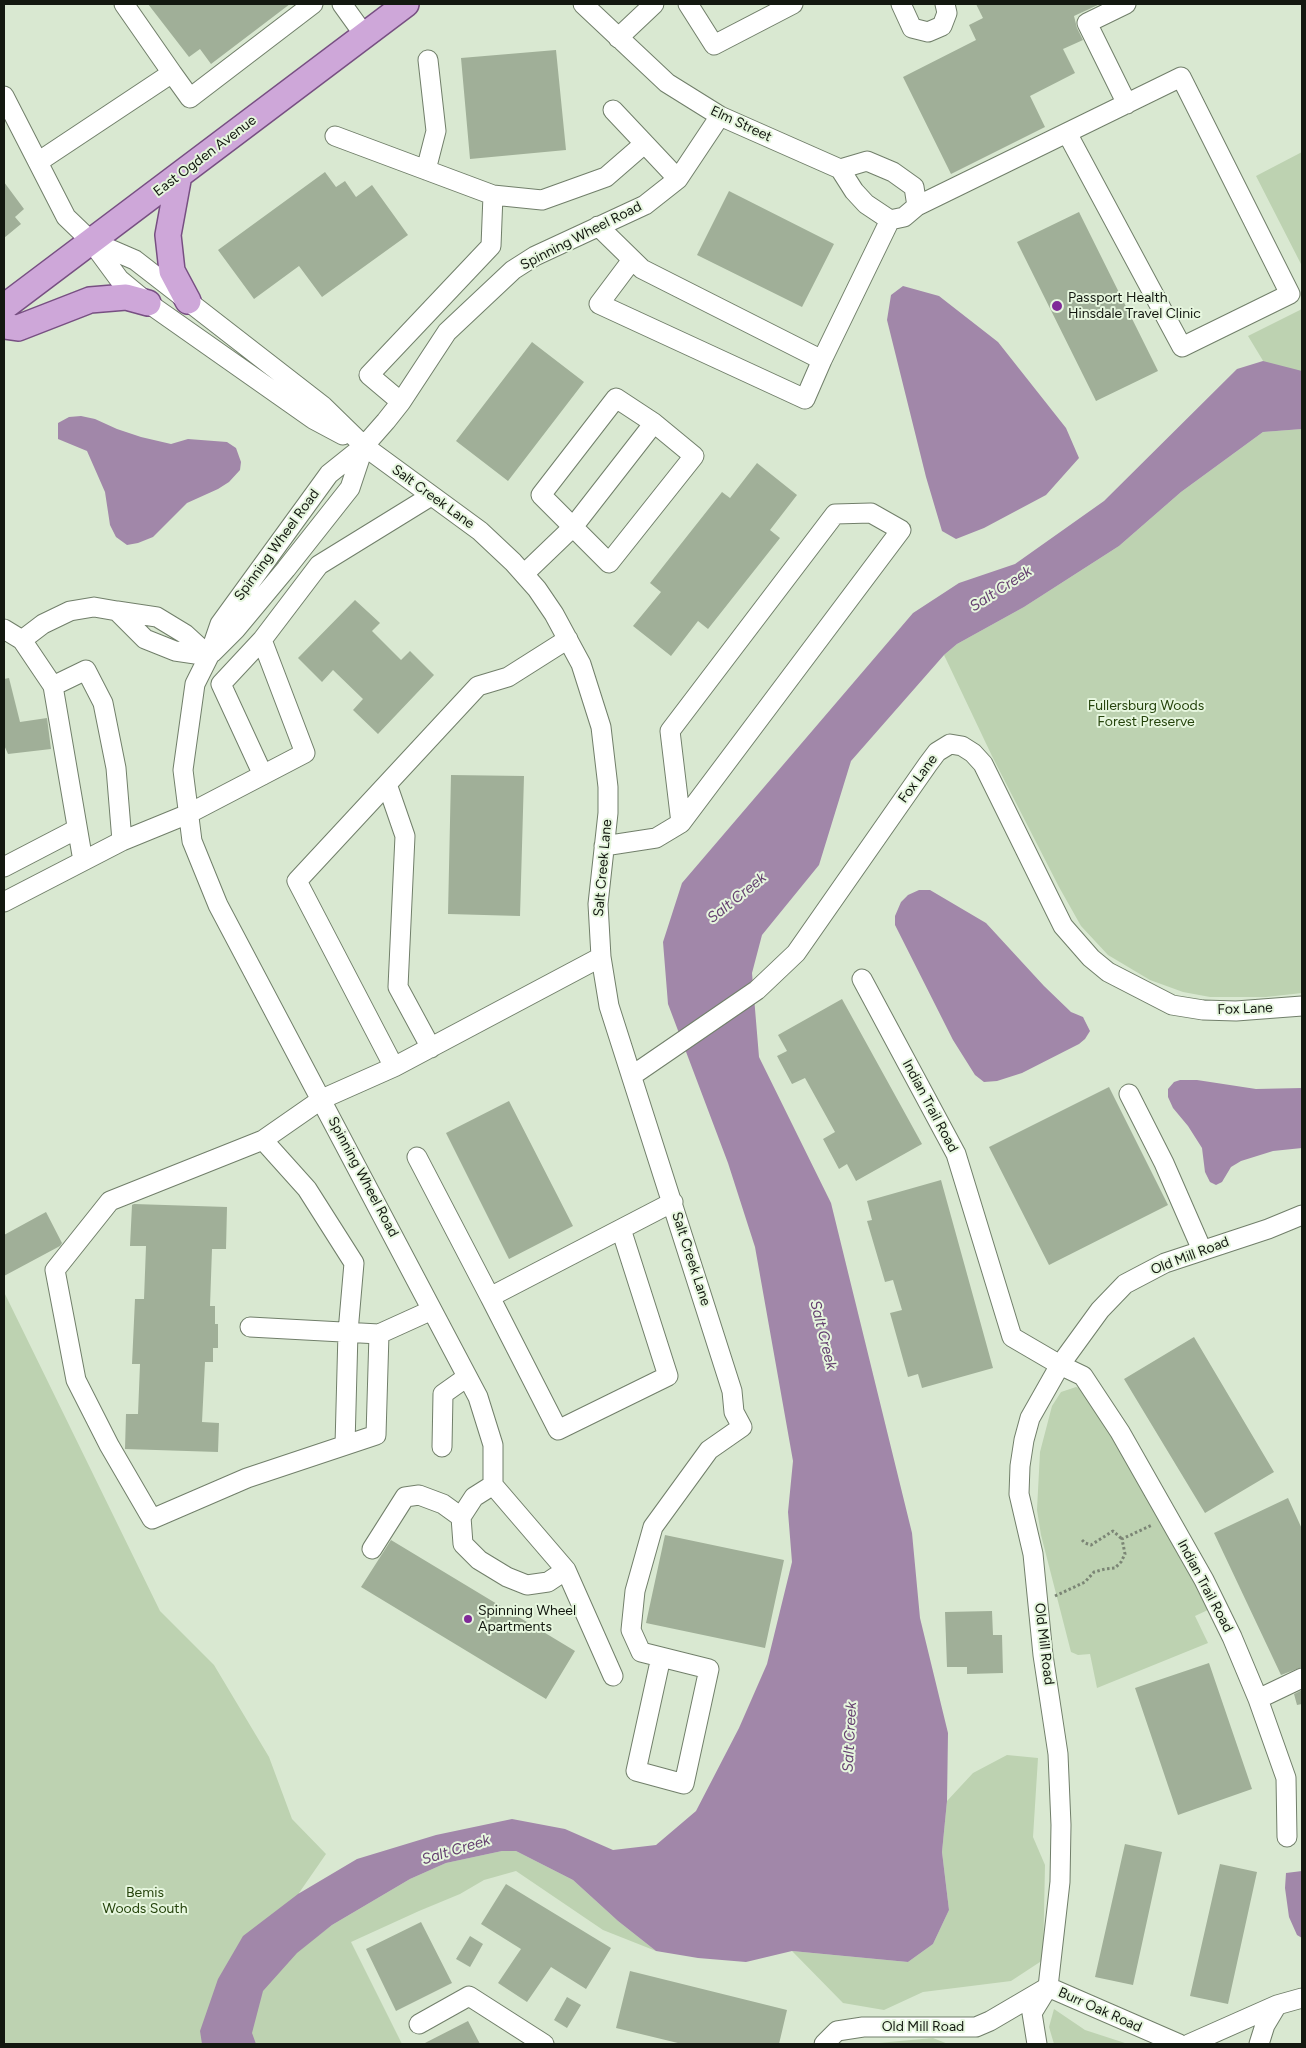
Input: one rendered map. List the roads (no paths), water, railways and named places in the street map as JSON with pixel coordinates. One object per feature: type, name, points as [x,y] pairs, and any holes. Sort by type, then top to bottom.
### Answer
[{"type":"main road","name":"East Ogden Avenue","points":[[4,307],[406,4]]},
{"type":"main road","points":[[179,175],[168,235],[172,271],[188,301]]},
{"type":"main road","points":[[4,326],[18,328],[90,300],[126,297],[148,303]]},
{"type":"street","points":[[124,4],[190,98],[313,4]]},
{"type":"street","points":[[342,4],[365,36]]},
{"type":"street","name":"Elm Street","points":[[583,4],[667,83],[720,116],[840,169]]},
{"type":"street","points":[[618,38],[654,4]]},
{"type":"street","points":[[688,4],[714,45],[793,4]]},
{"type":"street","points":[[902,4],[912,28],[928,32],[942,26],[947,13],[945,4]]},
{"type":"street","points":[[1126,4],[1087,22],[1127,104]]},
{"type":"street","points":[[426,170],[436,131],[428,60]]},
{"type":"street","points":[[38,162],[172,73]]},
{"type":"street","points":[[916,206],[914,187],[893,172],[866,161],[840,169],[854,191],[866,204],[890,220],[904,217],[916,206],[1067,133],[1127,104],[1181,78],[1290,294],[1182,347],[1067,133]]},
{"type":"street","points":[[4,96],[8,117],[38,162],[66,217],[90,241]]},
{"type":"street","points":[[613,110],[678,178]]},
{"type":"street","name":"Spinning Wheel Road","points":[[493,1485],[493,1445],[478,1397],[218,905],[192,841],[183,770],[195,684],[209,656],[236,629],[350,488],[364,446],[401,402],[447,332],[513,270],[535,256],[645,205],[678,178],[720,116]]},
{"type":"street","points":[[335,136],[494,195],[542,200],[606,177],[644,144]]},
{"type":"street","points":[[401,402],[369,375],[491,246],[494,195]]},
{"type":"street","points":[[632,260],[599,304],[805,400],[822,360],[890,220]]},
{"type":"street","points":[[598,226],[642,269],[822,360]]},
{"type":"street","name":"Salt Creek Lane","points":[[90,241],[135,260],[322,406],[364,446],[480,531],[524,574],[554,614],[581,664],[596,707],[604,743],[608,787],[608,813],[598,904],[601,957],[609,1006],[633,1075],[732,1391],[734,1412],[742,1427],[709,1450],[653,1527],[635,1590],[631,1630],[641,1652],[661,1657]]},
{"type":"street","name":"Salt Creek Lane","points":[[90,241],[119,280],[148,303],[314,419],[364,446]]},
{"type":"street","points":[[491,246],[513,270]]},
{"type":"street","points":[[616,398],[654,423],[694,456],[609,563],[541,495],[616,398]]},
{"type":"street","points":[[524,574],[573,527],[654,423]]},
{"type":"street","points":[[263,774],[222,684],[262,640],[319,566],[431,496]]},
{"type":"street","points":[[604,846],[656,838],[680,822],[901,530],[871,513],[835,514],[670,730],[680,822]]},
{"type":"street","points":[[22,640],[43,624],[70,611],[94,607],[157,617],[186,634],[209,656]]},
{"type":"street","points":[[4,629],[22,640],[53,686],[82,861]]},
{"type":"street","points":[[394,1067],[297,881],[478,686],[508,677],[568,639]]},
{"type":"street","points":[[4,902],[122,841],[188,814],[304,753],[262,640]]},
{"type":"street","points":[[53,686],[86,670],[103,703],[116,768],[122,841]]},
{"type":"street","name":"Fox Lane","points":[[633,1075],[757,990],[796,953],[928,764],[937,752],[950,744],[962,746],[973,753],[983,764],[1063,926],[1091,958],[1108,972],[1172,1005],[1202,1010],[1236,1011],[1302,1006]]},
{"type":"street","points":[[387,784],[405,836],[398,987],[431,1048]]},
{"type":"street","points":[[4,867],[77,829]]},
{"type":"street","points":[[379,1334],[376,1435],[247,1478],[152,1519],[109,1445],[76,1380],[55,1270],[110,1201],[263,1140],[322,1099],[394,1067],[601,957]]},
{"type":"street","name":"Indian Trail Road","points":[[862,979],[956,1154],[1012,1337],[1083,1376],[1120,1432],[1204,1580],[1258,1699],[1286,1778],[1287,1837]]},
{"type":"street","points":[[1129,1094],[1164,1163],[1202,1250]]},
{"type":"street","points":[[263,1140],[307,1189],[354,1263],[348,1332],[346,1445]]},
{"type":"street","points":[[417,1157],[558,1430],[668,1376],[620,1229]]},
{"type":"street","points":[[490,1297],[673,1202]]},
{"type":"street","name":"Old Mill Road","points":[[824,2044],[837,2031],[864,2027],[976,2027],[990,2021],[1048,1987],[1060,1882],[1062,1825],[1058,1754],[1043,1655],[1033,1554],[1019,1494],[1020,1466],[1030,1418],[1060,1365],[1100,1310],[1125,1284],[1165,1263],[1268,1229],[1302,1215]]},
{"type":"street","points":[[250,1327],[379,1334],[432,1310]]},
{"type":"street","points":[[442,1447],[443,1394],[467,1377]]},
{"type":"street","points":[[566,1570],[548,1582],[527,1586],[507,1577],[479,1560],[463,1544],[461,1517],[474,1497],[493,1485],[566,1570],[613,1676]]},
{"type":"street","points":[[372,1549],[405,1497],[420,1495],[443,1504],[461,1517]]},
{"type":"street","points":[[661,1657],[708,1669],[684,1784],[636,1771],[661,1657]]},
{"type":"street","points":[[1258,1699],[1302,1678]]},
{"type":"street","points":[[1037,2044],[1032,2013],[1048,1987]]},
{"type":"street","name":"Burr Oak Road","points":[[1048,1987],[1179,2044]]},
{"type":"street","points":[[419,2024],[469,1996],[544,2044]]},
{"type":"street","points":[[1189,2044],[1277,2005],[1302,1998]]},
{"type":"street","points":[[1259,2044],[1265,2025],[1277,2005]]},
{"type":"water","points":[[903,286],[939,296],[998,342],[1066,428],[1079,458],[1046,495],[984,528],[956,539],[942,531],[926,477],[887,320],[891,295]]},
{"type":"water","name":"Salt Creek","points":[[1263,361],[1302,371],[1302,429],[1263,432],[1181,492],[1119,546],[1024,607],[957,644],[944,655],[851,761],[819,865],[762,935],[752,973],[759,1057],[831,1203],[912,1533],[920,1618],[948,1733],[947,1801],[942,1852],[949,1910],[933,1944],[908,1962],[792,1951],[746,1962],[698,1958],[656,1951],[618,1921],[573,1880],[516,1851],[502,1851],[446,1863],[410,1879],[332,1925],[297,1953],[263,1991],[252,2033],[256,2044],[202,2044],[200,2031],[218,1979],[243,1936],[298,1894],[357,1859],[436,1835],[512,1819],[565,1829],[613,1850],[656,1845],[696,1811],[739,1728],[767,1664],[792,1562],[788,1512],[793,1461],[755,1247],[728,1163],[668,1004],[663,942],[682,883],[913,613],[959,583],[1015,564],[1104,501],[1237,369]]},
{"type":"water","points":[[81,416],[95,419],[141,437],[171,444],[188,439],[227,442],[236,448],[241,462],[240,470],[229,482],[218,489],[187,503],[153,537],[127,545],[116,537],[110,525],[105,492],[87,451],[58,439],[58,423],[69,417]]},
{"type":"water","points":[[919,890],[930,890],[986,923],[1044,986],[1071,1012],[1083,1017],[1090,1031],[1085,1039],[1079,1044],[1022,1073],[997,1081],[984,1082],[975,1075],[953,1040],[895,925],[895,916],[901,902],[908,895]]},
{"type":"water","points":[[1197,1080],[1256,1089],[1302,1088],[1302,1148],[1273,1151],[1241,1161],[1231,1167],[1222,1182],[1216,1185],[1210,1182],[1205,1172],[1202,1148],[1188,1126],[1173,1108],[1168,1097],[1168,1089],[1174,1082]]},
{"type":"water","points":[[1302,1871],[1302,1938],[1297,1935],[1289,1917],[1285,1888],[1286,1873]]},
{"type":"place","name":"Passport Health Hinsdale Travel Clinic","points":[[1057,306]]},
{"type":"place","name":"Spinning Wheel Apartments","points":[[468,1619]]},
{"type":"park label","name":"Fullersburg Woods Forest Preserve","points":[[1146,714]]},
{"type":"park label","name":"Bemis Woods South","points":[[145,1902]]}]
